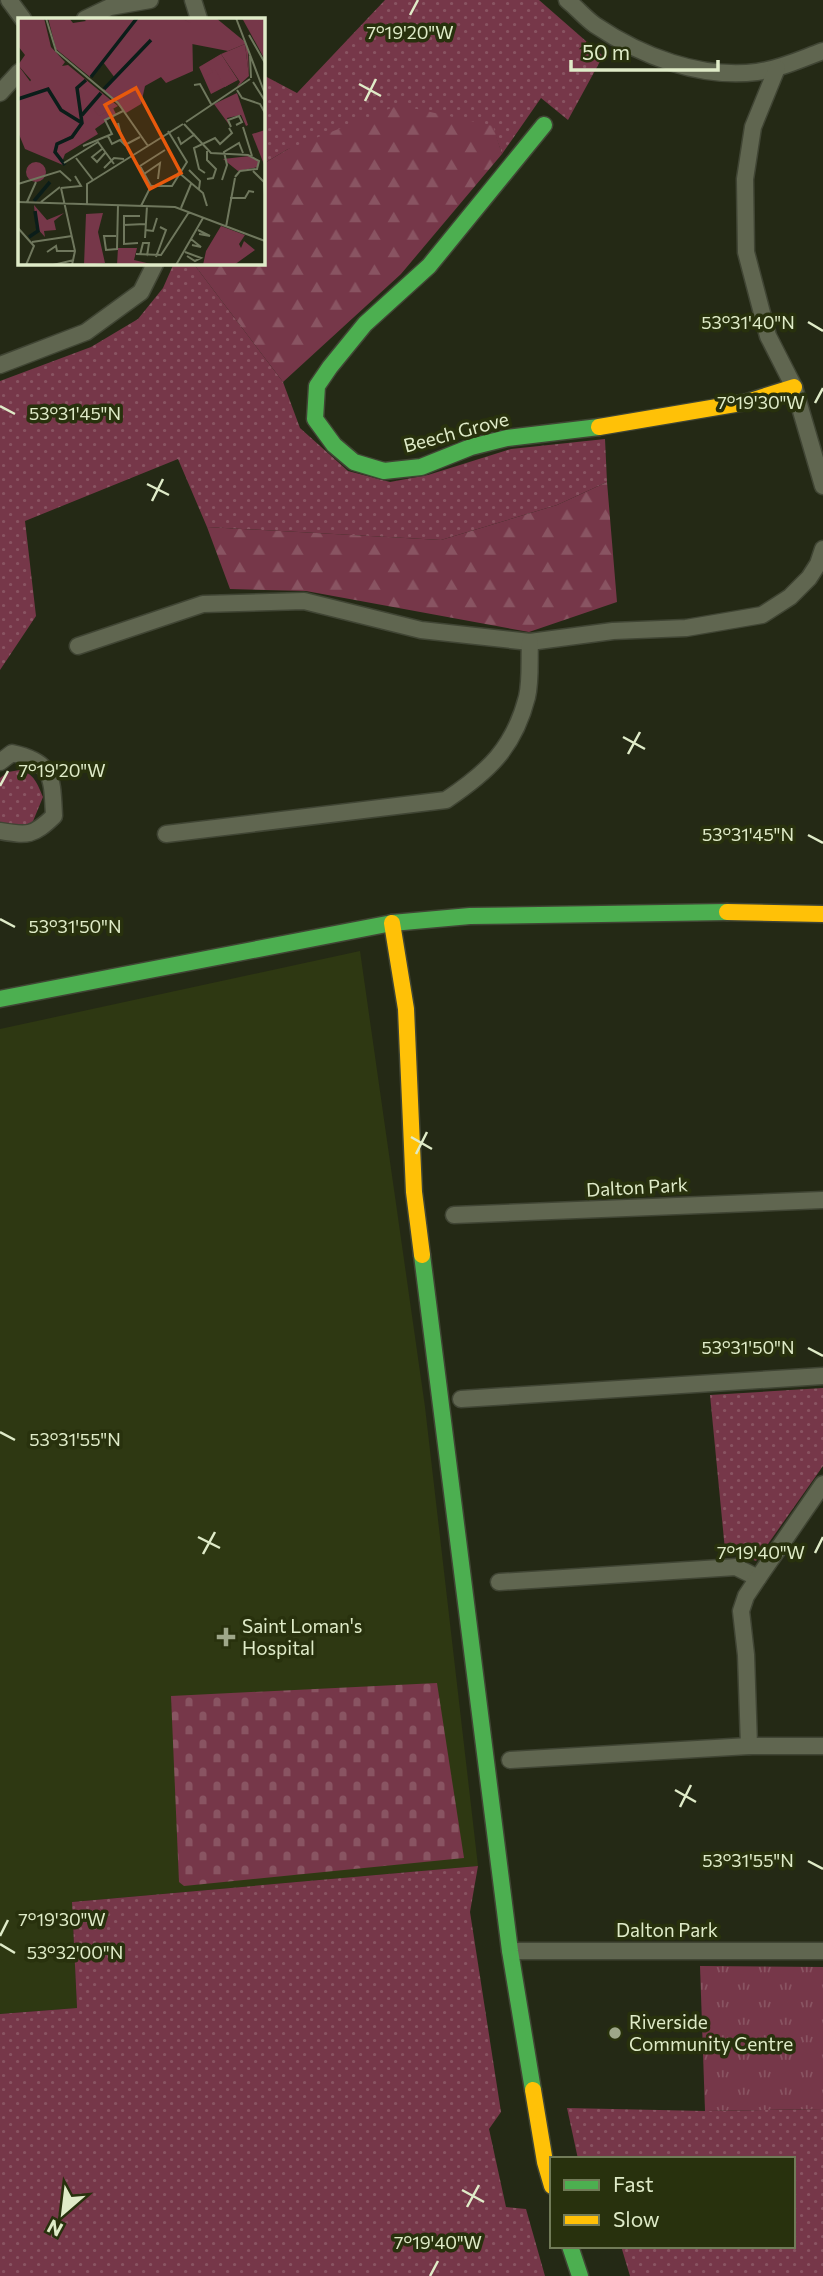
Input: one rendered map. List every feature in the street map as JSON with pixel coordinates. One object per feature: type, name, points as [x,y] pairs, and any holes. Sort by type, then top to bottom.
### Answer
[{"type":"street","points":[[9,0],[22,18]]},
{"type":"street","points":[[87,18],[110,6],[150,0]]},
{"type":"street","points":[[193,0],[199,18]]},
{"type":"street","points":[[567,0],[583,5],[593,23],[632,47],[685,67],[721,72],[755,72],[777,68],[823,51]]},
{"type":"street","points":[[777,68],[753,127],[745,179],[746,252],[768,336],[794,387],[823,485]]},
{"type":"street","points":[[0,93],[18,73]]},
{"type":"street","name":"Beech Grove","points":[[544,125],[429,266],[365,324],[317,386],[315,419],[334,445],[354,462],[384,471],[421,467],[471,447],[507,438],[609,426],[733,405],[794,387]]},
{"type":"street","points":[[0,365],[86,332],[141,292],[155,264]]},
{"type":"street","points":[[78,646],[203,604],[304,601],[421,630],[530,642],[613,631],[687,628],[762,615],[790,597],[809,578],[823,549]]},
{"type":"street","points":[[166,834],[446,800],[478,779],[510,742],[528,695],[530,642]]},
{"type":"street","points":[[0,762],[12,753],[32,758],[45,768],[52,779],[54,816],[37,832],[23,836],[0,831]]},
{"type":"street","points":[[0,999],[391,922],[484,916],[768,911],[823,914]]},
{"type":"street","points":[[391,922],[406,1009],[414,1192],[510,1951],[550,2179]]},
{"type":"street","name":"Dalton Park","points":[[454,1215],[823,1200]]},
{"type":"street","points":[[461,1399],[823,1376]]},
{"type":"street","points":[[749,1746],[746,1655],[741,1611],[746,1596],[823,1484]]},
{"type":"street","points":[[499,1582],[736,1567],[758,1578]]},
{"type":"street","points":[[510,1760],[749,1746],[823,1746]]},
{"type":"street","name":"Dalton Park","points":[[510,1951],[823,1951]]},
{"type":"street","points":[[571,2248],[580,2276]]},
{"type":"shaded area","name":"Saint Loman's Hospital","points":[[360,951],[425,1407],[478,1866],[72,1902],[77,2008],[0,2014],[0,1029]]},
{"type":"green space","points":[[385,0],[539,0],[603,56],[568,120],[541,98],[502,154],[492,126],[288,149],[264,163],[264,76],[297,93]]},
{"type":"green space","points":[[399,105],[493,126],[502,154],[401,274],[283,382],[194,264],[264,264],[264,163],[288,149]]},
{"type":"green space","points":[[174,264],[194,264],[283,382],[300,428],[348,471],[390,482],[428,475],[511,449],[605,439],[607,482],[557,505],[441,540],[207,527],[178,459],[25,521],[36,616],[0,670],[0,381],[91,347],[138,319],[163,288]]},
{"type":"green space","points":[[607,482],[617,602],[529,632],[306,591],[230,589],[207,527],[441,540],[557,505]]},
{"type":"green space","points":[[20,770],[32,777],[43,797],[31,826],[0,824],[0,778],[8,772]]},
{"type":"green space","points":[[823,1388],[823,1466],[756,1561],[725,1550],[710,1395]]},
{"type":"green space","points":[[437,1683],[464,1858],[184,1886],[179,1882],[171,1696]]},
{"type":"green space","points":[[478,1866],[470,1912],[501,2112],[489,2129],[506,2207],[526,2209],[545,2276],[0,2276],[0,2014],[77,2008],[72,1902]]},
{"type":"green space","points":[[700,1966],[823,1967],[823,2109],[705,2111]]},
{"type":"green space","points":[[567,2108],[705,2111],[823,2109],[823,2276],[630,2276],[622,2248],[795,2248],[795,2157],[578,2157]]},
{"type":"traffic: fast","points":[[544,125],[429,266],[365,324],[330,367],[317,386],[315,419],[334,445],[354,462],[384,471],[421,467],[471,447],[507,438],[599,427]]},
{"type":"traffic: fast","points":[[0,999],[392,923],[470,916],[727,912]]},
{"type":"traffic: fast","points":[[422,1255],[510,1951],[533,2090]]},
{"type":"traffic: fast","points":[[571,2248],[580,2276]]},
{"type":"traffic: slow","points":[[599,427],[747,402],[794,387]]},
{"type":"traffic: slow","points":[[727,912],[823,914]]},
{"type":"traffic: slow","points":[[392,923],[406,1009],[414,1192],[422,1255]]},
{"type":"traffic: slow","points":[[533,2090],[550,2179]]},
{"type":"place","name":"Saint Loman's Hospital","points":[[226,1637]]},
{"type":"place","name":"Riverside Community Centre","points":[[615,2033]]}]
